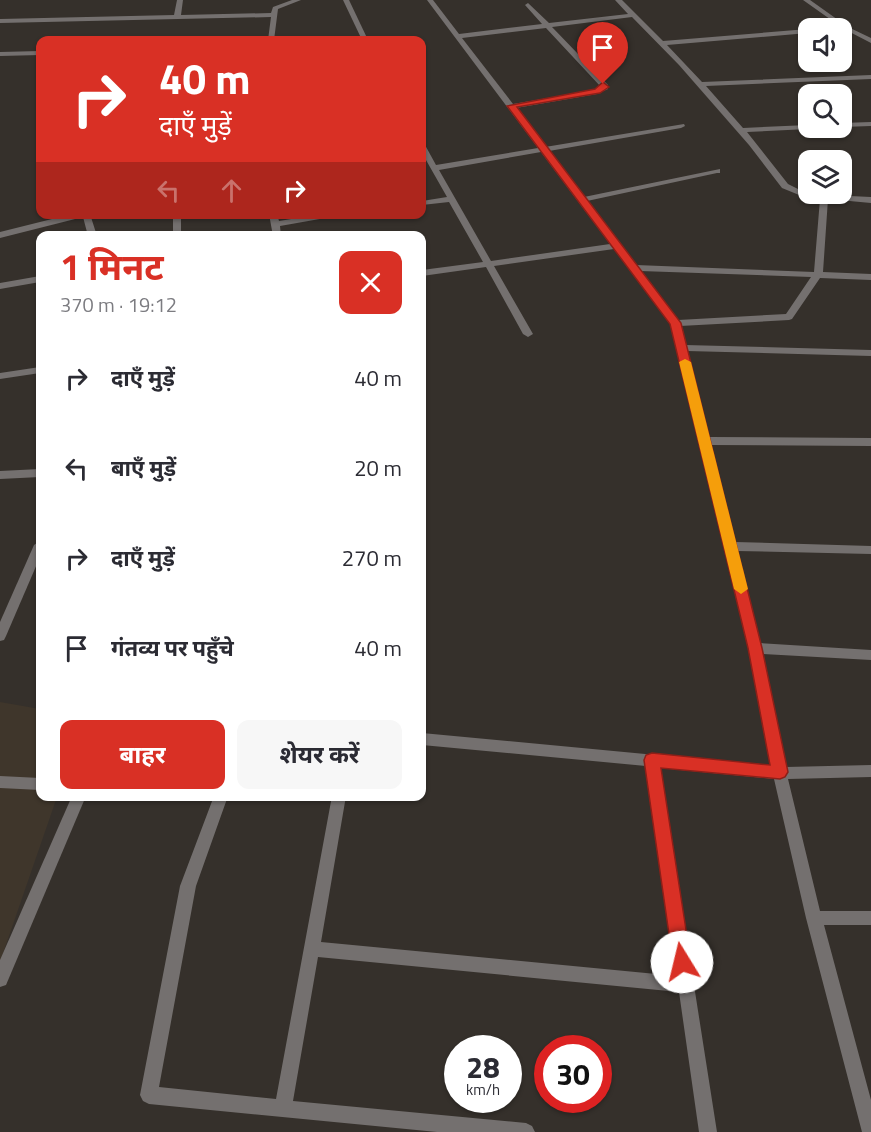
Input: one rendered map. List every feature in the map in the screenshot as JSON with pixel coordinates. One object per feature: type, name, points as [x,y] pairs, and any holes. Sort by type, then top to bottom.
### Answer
[{"type":"street","points":[[177,17],[180,0]]},
{"type":"street","points":[[271,36],[275,8],[298,0]]},
{"type":"street","points":[[346,0],[363,36]]},
{"type":"street","points":[[430,0],[460,36],[615,246],[675,323],[755,648],[780,772],[814,918],[869,1114],[871,1132]]},
{"type":"street","points":[[618,0],[701,84],[785,186],[798,192]]},
{"type":"street","points":[[806,0],[830,18]]},
{"type":"street","points":[[512,106],[597,92],[605,87],[528,4]]},
{"type":"street","points":[[0,21],[273,15]]},
{"type":"street","points":[[460,36],[633,15]]},
{"type":"street","points":[[662,43],[798,32]]},
{"type":"street","points":[[852,32],[871,41]]},
{"type":"street","points":[[0,54],[36,53]]},
{"type":"street","points":[[701,84],[871,77]]},
{"type":"street","points":[[852,125],[871,124]]},
{"type":"street","points":[[434,168],[681,126]]},
{"type":"street","points":[[740,129],[798,127]]},
{"type":"street","points":[[426,154],[528,334]]},
{"type":"street","points":[[581,200],[717,171]]},
{"type":"street","points":[[852,198],[871,200]]},
{"type":"street","points":[[426,203],[452,199]]},
{"type":"street","points":[[675,323],[789,317],[818,274],[823,204]]},
{"type":"street","points":[[0,235],[66,219]]},
{"type":"street","points":[[273,219],[276,231]]},
{"type":"street","points":[[274,225],[312,219]]},
{"type":"street","points":[[426,272],[615,246]]},
{"type":"street","points":[[634,268],[871,277]]},
{"type":"street","points":[[0,286],[36,280]]},
{"type":"street","points":[[681,348],[871,353]]},
{"type":"street","points":[[0,376],[36,371]]},
{"type":"street","points":[[705,441],[871,442]]},
{"type":"street","points":[[0,475],[36,473]]},
{"type":"street","points":[[730,546],[871,550]]},
{"type":"street","points":[[0,636],[36,554]]},
{"type":"street","points":[[755,648],[871,655]]},
{"type":"street","points":[[426,739],[780,772],[871,771]]},
{"type":"street","points":[[652,760],[708,1132]]},
{"type":"street","points":[[0,782],[36,784]]},
{"type":"street","points":[[0,979],[77,801]]},
{"type":"street","points":[[219,801],[189,886],[148,1095],[526,1132]]},
{"type":"street","points":[[283,1109],[338,801]]},
{"type":"street","points":[[814,918],[871,918]]},
{"type":"street","points":[[312,949],[686,985]]},
{"type":"shaded area","points":[[0,702],[36,708],[36,801],[56,801],[0,962]]},
{"type":"slow traffic","points":[[685,362],[741,589]]},
{"type":"route","points":[[603,84],[605,87],[603,90],[597,92],[512,106],[675,323],[755,648],[780,772],[652,760],[682,962]]}]
